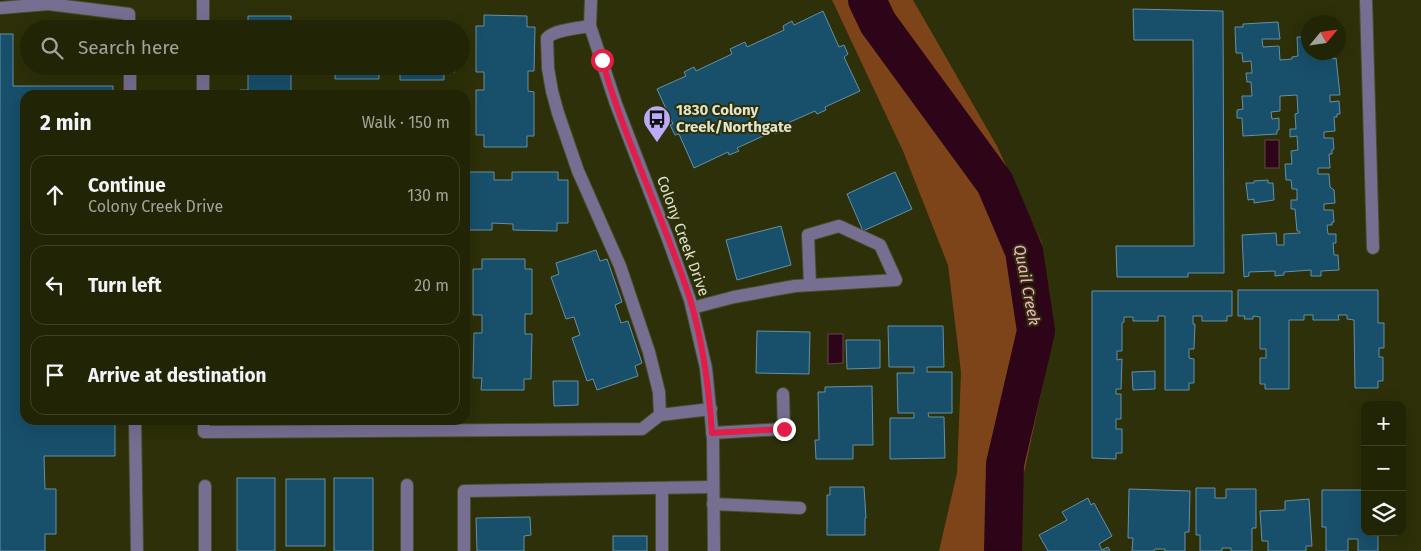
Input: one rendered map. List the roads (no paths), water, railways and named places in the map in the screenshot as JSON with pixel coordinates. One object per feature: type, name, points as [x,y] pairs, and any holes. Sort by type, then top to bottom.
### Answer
[{"type":"street","points":[[203,0],[203,20]]},
{"type":"street","name":"Colony Creek Drive","points":[[591,0],[590,26],[616,104],[668,238],[692,308],[706,368],[712,433],[714,551]]},
{"type":"street","points":[[1366,0],[1373,248]]},
{"type":"street","points":[[0,8],[48,2],[129,14],[129,20]]},
{"type":"street","points":[[590,26],[556,32],[547,38],[548,68],[552,91],[578,171],[620,266],[649,352],[660,392],[660,416]]},
{"type":"street","points":[[130,75],[130,90]]},
{"type":"street","points":[[203,75],[203,90]]},
{"type":"street","points":[[692,308],[734,297],[810,285],[896,280],[880,244],[838,226],[808,235],[810,285]]},
{"type":"street","points":[[712,433],[784,429],[783,394]]},
{"type":"street","points":[[204,425],[204,432],[642,430],[660,416],[710,409]]},
{"type":"street","points":[[135,425],[137,551]]},
{"type":"street","points":[[407,485],[407,551]]},
{"type":"street","points":[[205,486],[205,551]]},
{"type":"street","points":[[662,488],[662,551]]},
{"type":"street","points":[[464,551],[464,491],[713,488]]},
{"type":"street","points":[[713,504],[800,508]]},
{"type":"waterway","name":"Quail Creek","points":[[867,0],[878,23],[995,183],[1024,251],[1036,331],[1005,464],[1003,551]]},
{"type":"place","name":"1830 Colony Creek/Northgate","points":[[657,143]]}]
